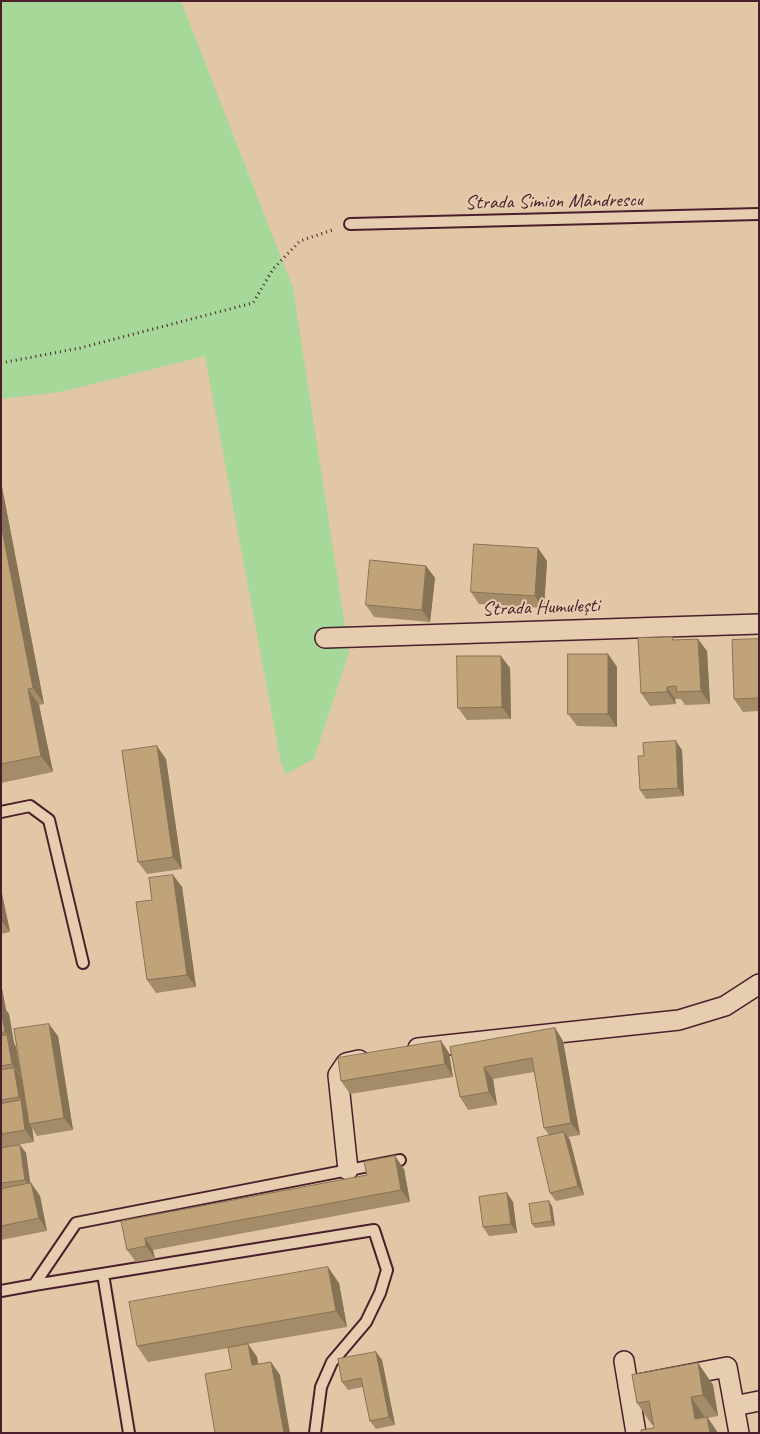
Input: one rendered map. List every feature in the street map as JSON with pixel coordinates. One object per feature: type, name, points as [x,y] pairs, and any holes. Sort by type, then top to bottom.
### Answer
[{"type":"street","name":"Strada Humulești","points":[[325,638],[759,624]]},
{"type":"street","points":[[403,1050],[679,1020],[725,1006],[759,984]]},
{"type":"street","points":[[348,1170],[338,1075],[346,1063],[375,1056]]},
{"type":"street","points":[[624,1361],[636,1433]]},
{"type":"street","points":[[628,1386],[727,1367],[739,1433]]},
{"type":"street","points":[[734,1406],[759,1401]]},
{"type":"lane","name":"Strada Simion Mândrescu","points":[[350,224],[759,214]]},
{"type":"lane","points":[[1,812],[30,806],[50,820],[82,963]]},
{"type":"lane","points":[[34,1285],[76,1223],[400,1160]]},
{"type":"lane","points":[[1,1291],[374,1230],[387,1270],[380,1294],[366,1322],[332,1362],[321,1387],[316,1433]]},
{"type":"lane","points":[[103,1274],[128,1433]]},
{"type":"path","points":[[1,363],[80,348],[253,304],[274,269],[300,241],[350,224]]},
{"type":"green space","points":[[1,1],[181,1],[293,288],[349,653],[314,759],[286,774],[281,763],[205,356],[60,392],[1,399]]},
{"type":"building","points":[[1,524],[33,688],[28,689],[41,756],[1,764]]},
{"type":"building","points":[[474,544],[538,548],[535,596],[471,592]]},
{"type":"building","points":[[370,560],[426,566],[422,610],[366,605]]},
{"type":"building","points":[[672,637],[673,640],[698,639],[701,691],[677,692],[676,686],[667,687],[667,692],[641,693],[638,638]]},
{"type":"building","points":[[759,639],[759,698],[734,699],[732,640]]},
{"type":"building","points":[[568,654],[608,654],[608,714],[568,714]]},
{"type":"building","points":[[457,656],[501,656],[502,707],[458,708]]},
{"type":"building","points":[[676,741],[678,788],[640,790],[638,756],[644,756],[643,743]]},
{"type":"building","points":[[157,746],[173,857],[138,862],[122,751]]},
{"type":"building","points":[[173,875],[187,975],[147,980],[136,902],[152,900],[149,878]]},
{"type":"building","points":[[1,1009],[5,1032],[1,1032]]},
{"type":"building","points":[[49,1024],[64,1118],[29,1124],[14,1029]]},
{"type":"building","points":[[555,1028],[571,1123],[544,1128],[532,1058],[484,1067],[489,1092],[460,1097],[450,1047]]},
{"type":"building","points":[[7,1035],[12,1064],[1,1066],[1,1036]]},
{"type":"building","points":[[441,1041],[445,1064],[341,1081],[338,1058]]},
{"type":"building","points":[[14,1068],[19,1097],[1,1100],[1,1070]]},
{"type":"building","points":[[21,1100],[25,1130],[1,1134],[1,1104]]},
{"type":"building","points":[[564,1132],[578,1186],[550,1193],[537,1138]]},
{"type":"building","points":[[20,1145],[25,1180],[1,1183],[1,1148]]},
{"type":"building","points":[[395,1156],[401,1190],[145,1238],[146,1246],[127,1250],[121,1221],[367,1175],[364,1162]]},
{"type":"building","points":[[31,1183],[39,1218],[1,1226],[1,1189]]},
{"type":"building","points":[[507,1193],[511,1224],[483,1227],[479,1197]]},
{"type":"building","points":[[549,1201],[552,1221],[532,1224],[529,1204]]},
{"type":"building","points":[[328,1267],[336,1311],[137,1346],[129,1302]]},
{"type":"building","points":[[248,1344],[252,1365],[271,1362],[284,1433],[215,1433],[205,1374],[232,1369],[228,1348]]},
{"type":"building","points":[[376,1352],[389,1417],[370,1421],[361,1378],[342,1382],[338,1359]]},
{"type":"building","points":[[698,1363],[703,1395],[691,1397],[695,1419],[707,1417],[710,1433],[641,1433],[641,1430],[654,1428],[649,1401],[637,1403],[632,1375]]}]
